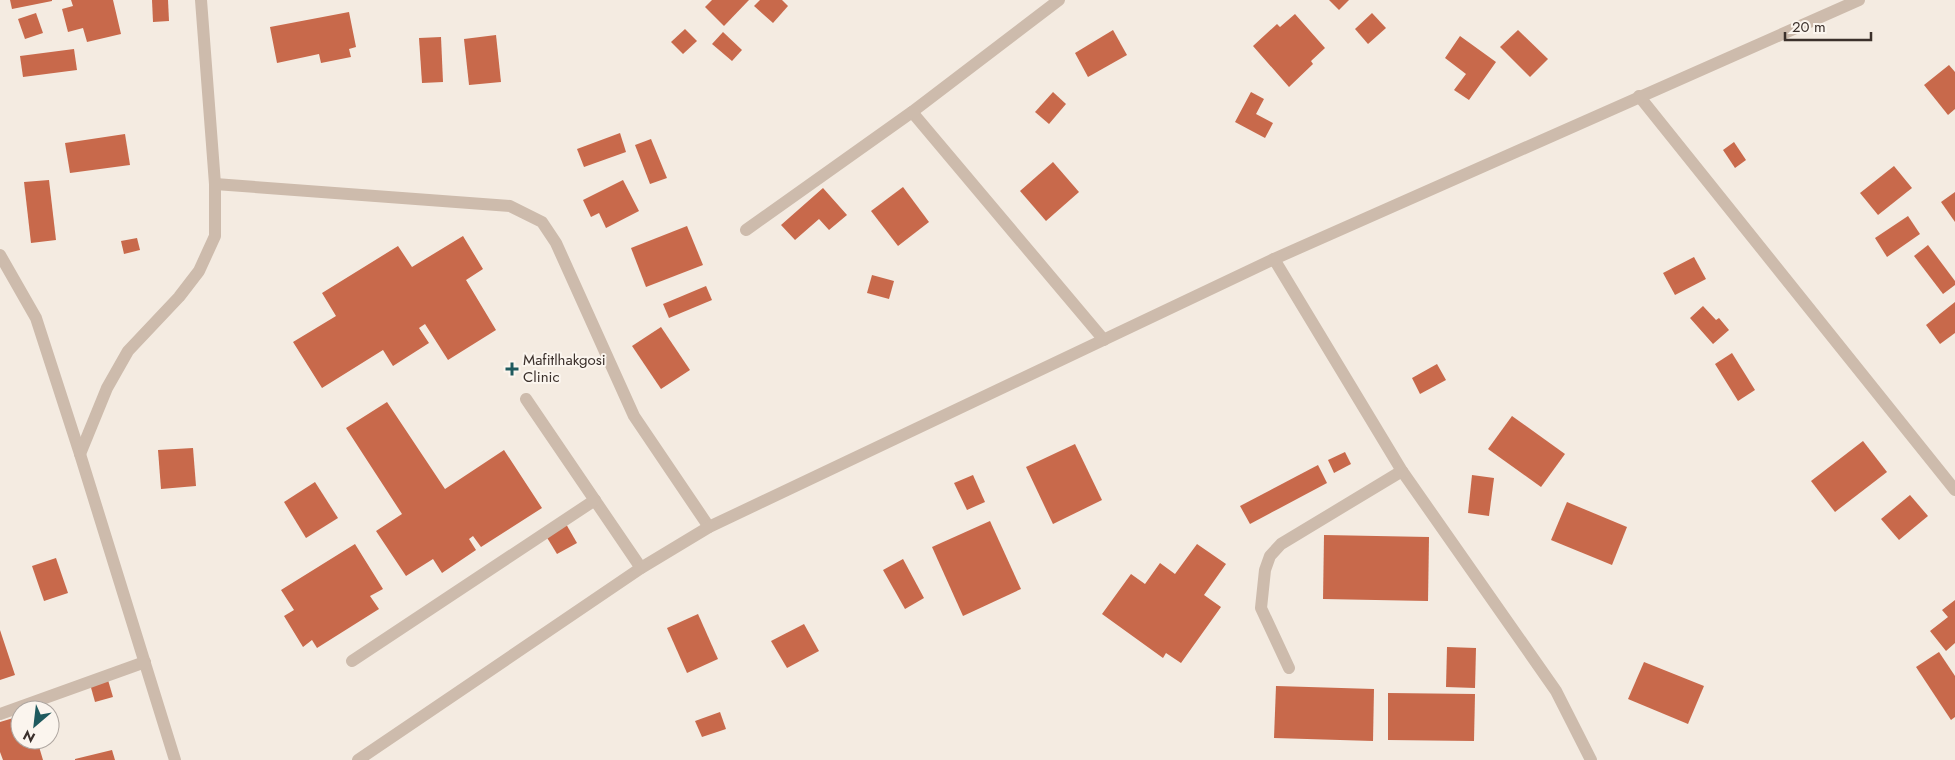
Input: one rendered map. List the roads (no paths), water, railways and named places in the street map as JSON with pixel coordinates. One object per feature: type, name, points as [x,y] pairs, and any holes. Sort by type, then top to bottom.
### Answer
[{"type":"street","points":[[80,454],[107,388],[128,351],[179,297],[199,271],[216,236],[215,184],[201,0]]},
{"type":"street","points":[[746,230],[912,112],[1059,0]]},
{"type":"street","points":[[358,760],[642,568],[709,527],[1274,259],[1638,96],[1859,0]]},
{"type":"street","points":[[1638,96],[1955,490]]},
{"type":"street","points":[[912,112],[1104,340]]},
{"type":"street","points":[[215,184],[510,206],[542,222],[556,244],[634,416],[709,527]]},
{"type":"street","points":[[0,255],[36,318],[175,760]]},
{"type":"street","points":[[1274,259],[1402,471],[1556,691],[1591,760]]},
{"type":"street","points":[[526,399],[642,568]]},
{"type":"street","points":[[1289,668],[1261,608],[1265,570],[1270,556],[1281,544],[1402,471]]},
{"type":"street","points":[[352,661],[595,500]]},
{"type":"street","points":[[0,714],[145,662]]},
{"type":"place","name":"Mafitlhakgosi Clinic","points":[[512,369]]}]
